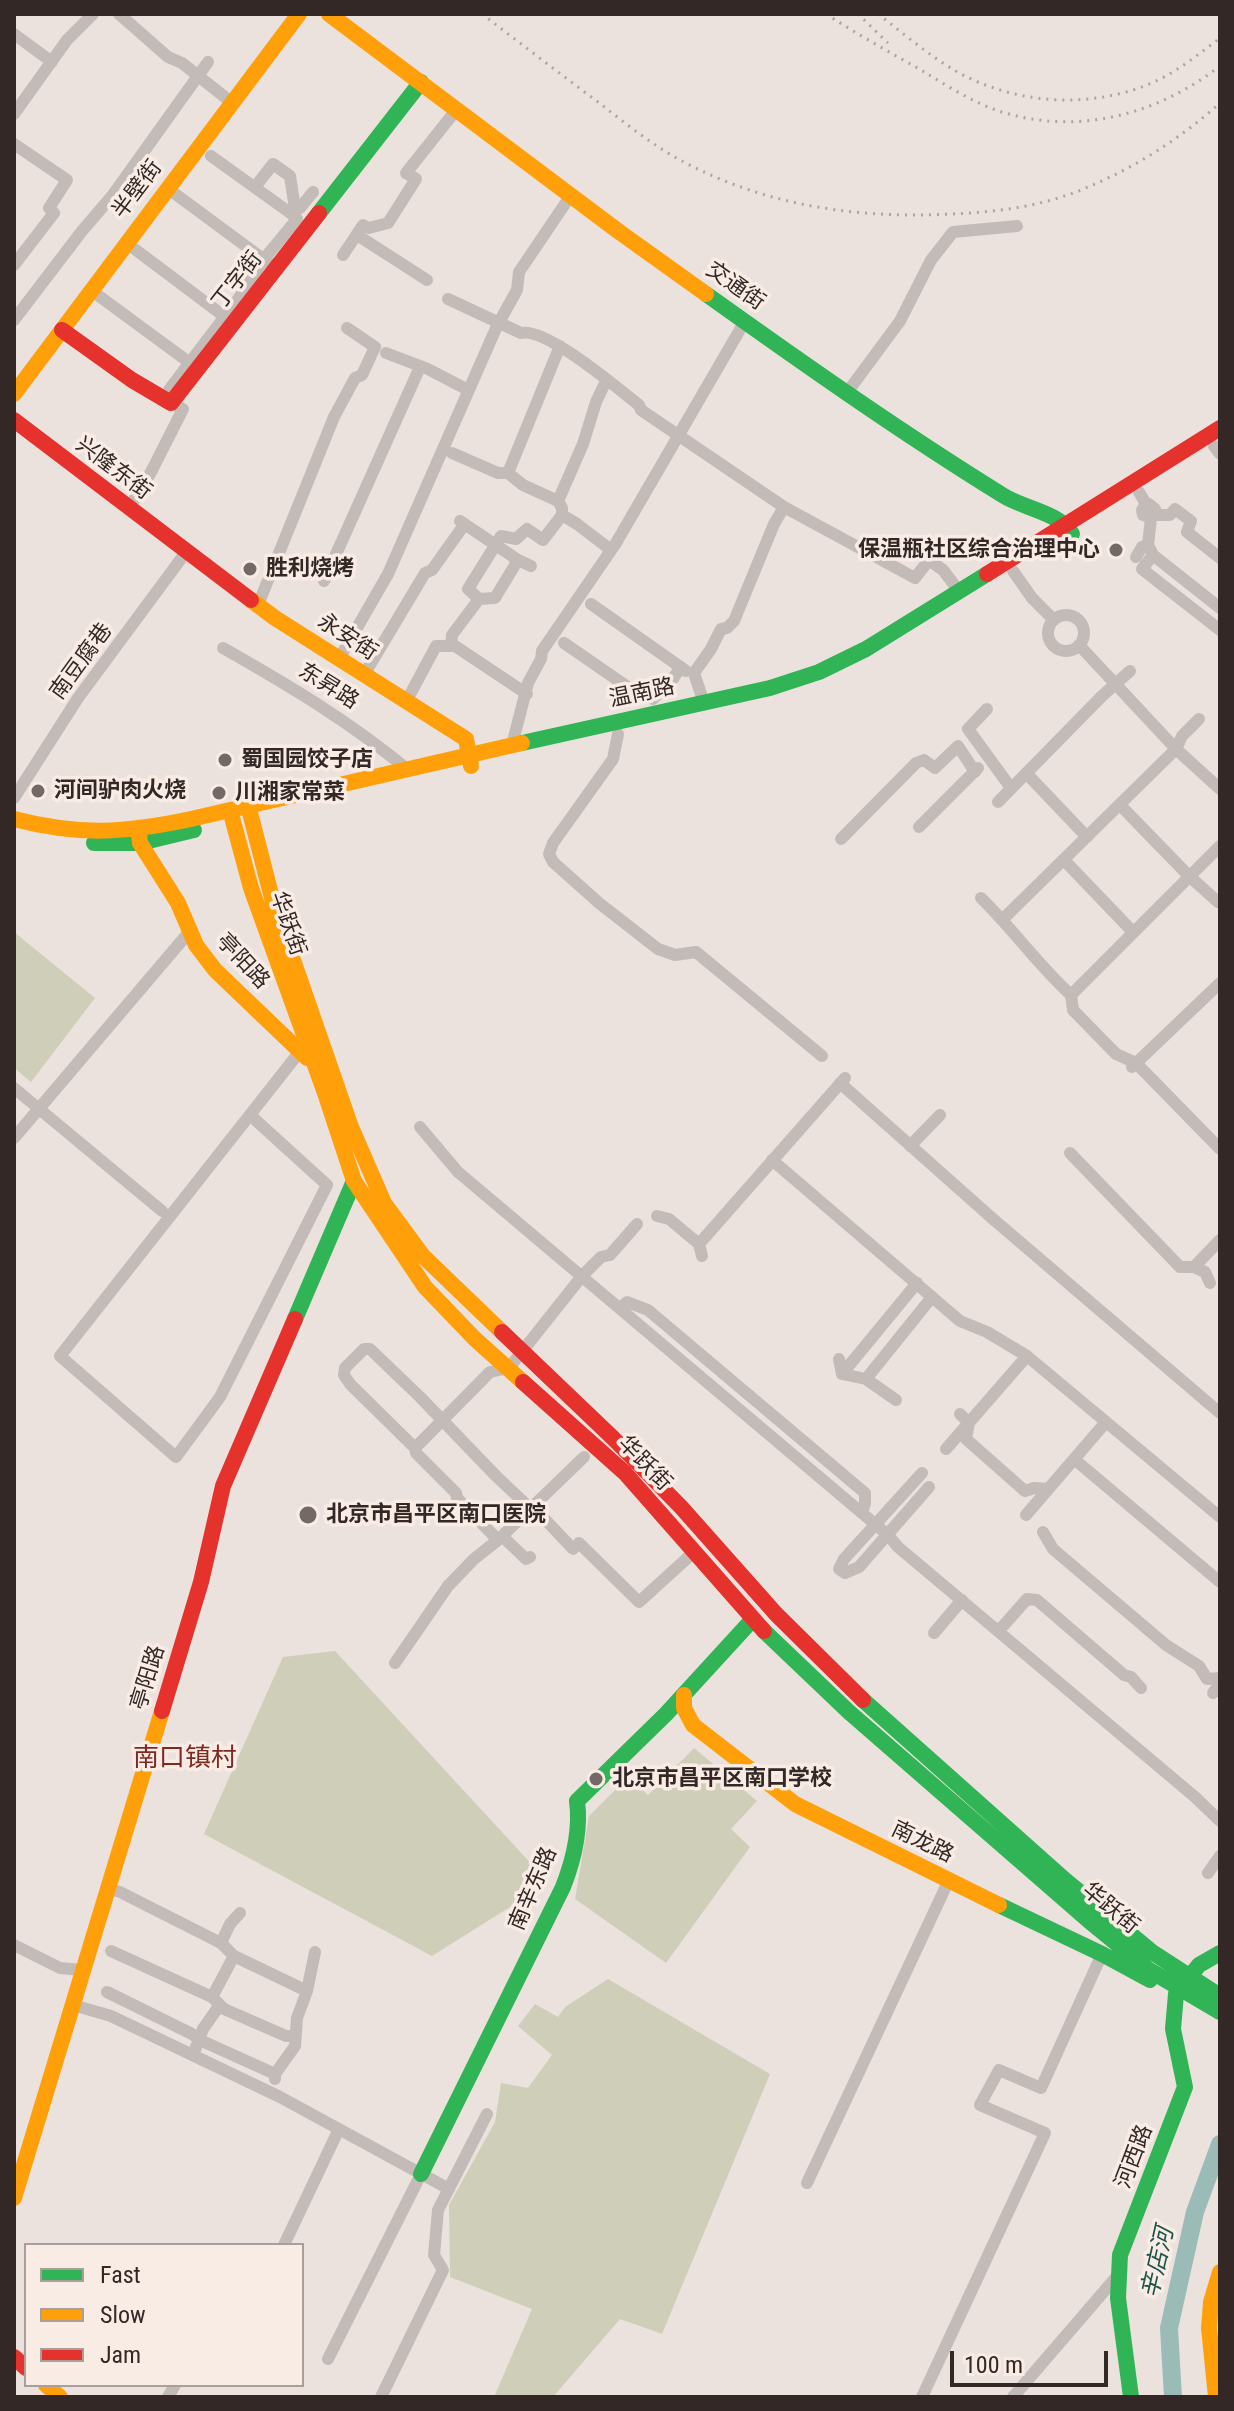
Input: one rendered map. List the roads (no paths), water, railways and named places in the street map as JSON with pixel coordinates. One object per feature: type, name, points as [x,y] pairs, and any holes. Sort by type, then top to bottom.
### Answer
[{"type":"street","points":[[14,114],[67,40],[93,14]]},
{"type":"street","points":[[119,14],[168,57],[182,63],[231,102]]},
{"type":"street","name":"半壁街","points":[[14,394],[299,14]]},
{"type":"street","name":"交通街","points":[[329,14],[571,195],[846,394],[1008,499],[1069,529]]},
{"type":"street","points":[[14,34],[52,62]]},
{"type":"street","points":[[14,320],[112,196],[208,62]]},
{"type":"street","name":"丁字街","points":[[170,397],[270,264],[421,82]]},
{"type":"street","points":[[343,255],[363,225],[369,228],[388,223],[416,179],[406,173],[457,109]]},
{"type":"street","points":[[14,144],[67,180],[49,208],[54,213],[14,265]]},
{"type":"street","points":[[211,156],[294,212]]},
{"type":"street","points":[[170,397],[190,363],[270,264],[297,219],[290,176],[273,164],[255,187]]},
{"type":"street","points":[[294,212],[313,192]]},
{"type":"street","points":[[174,193],[270,264]]},
{"type":"street","points":[[339,659],[388,574],[497,326],[517,290],[519,272],[571,195]]},
{"type":"street","points":[[846,394],[900,321],[931,260],[953,232],[1017,226]]},
{"type":"street","points":[[357,235],[427,280]]},
{"type":"street","points":[[132,247],[225,317]]},
{"type":"street","points":[[99,296],[190,363]]},
{"type":"street","points":[[448,299],[521,333],[528,331],[560,346],[639,405],[641,410],[784,507],[915,578],[929,560],[943,570],[959,591]]},
{"type":"street","points":[[512,745],[528,683],[542,651],[611,550],[745,321]]},
{"type":"street","points":[[258,605],[334,417],[355,378],[362,375],[375,347],[347,328]]},
{"type":"street","points":[[62,330],[132,380],[170,397],[183,409],[129,508]]},
{"type":"street","points":[[508,473],[560,346]]},
{"type":"street","points":[[386,353],[468,390]]},
{"type":"street","points":[[324,581],[420,367]]},
{"type":"street","points":[[558,501],[606,381]]},
{"type":"street","name":"兴隆东街","points":[[14,420],[186,552]]},
{"type":"street","name":"温南路","points":[[14,830],[35,836],[96,843],[139,836],[470,761],[618,734],[773,700],[824,683],[872,659],[1013,571],[1069,529],[1220,428]]},
{"type":"street","name":"温南路","points":[[250,811],[407,769],[470,761],[512,745],[770,688],[819,672],[866,649],[959,591],[1069,529],[1148,507],[1218,447]]},
{"type":"street","points":[[364,675],[425,573],[432,570],[462,523],[496,545],[525,563],[495,598],[479,599],[468,589],[496,545],[501,536],[516,539],[527,529],[543,540],[562,515],[558,501],[523,485],[508,473],[498,473],[452,453]]},
{"type":"street","points":[[564,643],[632,696],[653,699],[711,649],[721,629],[734,621],[784,507]]},
{"type":"street","points":[[1220,558],[1187,532],[1191,521],[1175,509],[1170,515],[1148,507],[1150,550],[1142,569],[1220,630]]},
{"type":"street","points":[[562,515],[611,550]]},
{"type":"street","points":[[1136,557],[1142,547],[1150,550],[1220,608]]},
{"type":"street","name":"永安街","points":[[186,552],[258,605],[466,739],[470,761]]},
{"type":"street","name":"南豆腐巷","points":[[14,798],[78,698],[186,552]]},
{"type":"street","points":[[1013,571],[1032,598],[1054,620]]},
{"type":"street","points":[[451,646],[452,635],[479,599]]},
{"type":"street","points":[[591,604],[688,670],[704,703]]},
{"type":"street","points":[[1065,615],[1077,618],[1084,628],[1079,645],[1069,650],[1054,645],[1049,635],[1054,620],[1065,615]]},
{"type":"street","points":[[1079,645],[1176,749],[1220,789]]},
{"type":"street","points":[[406,702],[436,646],[455,646],[527,694]]},
{"type":"street","name":"东昇路","points":[[223,648],[315,700],[367,736],[407,769]]},
{"type":"street","points":[[998,802],[1130,671]]},
{"type":"street","points":[[987,709],[968,729],[1011,788]]},
{"type":"street","points":[[1003,919],[1176,749],[1182,736],[1199,719]]},
{"type":"street","points":[[618,734],[613,759],[553,843],[549,854],[553,862],[658,949],[675,955],[696,952],[822,1056]]},
{"type":"street","points":[[841,839],[916,763],[924,760],[935,768],[958,746],[975,772]]},
{"type":"street","points":[[907,751],[916,763]]},
{"type":"street","points":[[919,827],[989,758]]},
{"type":"street","points":[[1026,773],[1087,837]]},
{"type":"street","points":[[1120,805],[1218,902]]},
{"type":"street","name":"华跃街","points":[[250,811],[273,902],[351,1127],[384,1203],[423,1256],[633,1458],[776,1614],[865,1702],[1065,1880],[1152,1952],[1182,1986]]},
{"type":"street","name":"华跃街","points":[[232,815],[251,888],[354,1181],[425,1287],[475,1339],[625,1473],[753,1619],[849,1712],[1149,1970],[1216,2002]]},
{"type":"street","name":"温南路","points":[[14,819],[37,825],[139,836]]},
{"type":"street","name":"亭阳路","points":[[139,836],[178,903],[196,945],[215,970],[301,1050],[315,1067]]},
{"type":"street","points":[[1071,995],[1220,846]]},
{"type":"street","points":[[1064,860],[1133,932]]},
{"type":"street","points":[[981,898],[1071,995],[1073,1010],[1116,1054],[1133,1066],[1220,1149]]},
{"type":"street","points":[[14,1138],[190,931]]},
{"type":"street","points":[[1133,1066],[1220,983]]},
{"type":"street","points":[[250,1115],[327,1185],[220,1397],[176,1457],[60,1356],[301,1050]]},
{"type":"street","points":[[657,1216],[669,1219],[700,1250],[772,1160],[843,1080],[910,1146],[1220,1413]]},
{"type":"street","points":[[14,1088],[162,1211]]},
{"type":"street","points":[[910,1146],[940,1115]]},
{"type":"street","points":[[420,1127],[458,1172],[888,1535],[898,1547],[1220,1821]]},
{"type":"street","points":[[1070,1153],[1180,1267],[1194,1267],[1205,1272],[1210,1283]]},
{"type":"street","points":[[772,1160],[960,1321],[987,1332],[1027,1356],[1220,1517]]},
{"type":"street","name":"亭阳路","points":[[15,2194],[201,1582],[223,1486],[354,1181]]},
{"type":"street","points":[[415,1448],[490,1372],[509,1368],[582,1276],[601,1257],[610,1255],[637,1224]]},
{"type":"street","points":[[1194,1267],[1220,1240]]},
{"type":"street","points":[[842,1374],[917,1283]]},
{"type":"street","points":[[866,1379],[932,1297]]},
{"type":"street","points":[[530,1557],[526,1559],[500,1538],[457,1498],[456,1493],[416,1453],[415,1448],[350,1384],[344,1375],[345,1368],[364,1349],[370,1349],[530,1508],[639,1602],[694,1552]]},
{"type":"street","points":[[946,1449],[965,1418],[1027,1356]]},
{"type":"street","points":[[839,1359],[842,1374]]},
{"type":"street","points":[[842,1374],[866,1379],[896,1400]]},
{"type":"street","points":[[965,1418],[966,1439],[1025,1491],[1048,1489]]},
{"type":"street","points":[[1026,1515],[1106,1422]]},
{"type":"street","points":[[395,1663],[448,1586],[584,1457]]},
{"type":"street","points":[[1074,1459],[1220,1582]]},
{"type":"street","points":[[922,1473],[844,1559],[839,1569],[845,1573],[859,1567],[929,1487]]},
{"type":"street","points":[[1043,1532],[1053,1549],[1166,1645],[1199,1666],[1207,1679],[1220,1678]]},
{"type":"street","points":[[998,1630],[1027,1599],[1037,1600],[1141,1688]]},
{"type":"street","points":[[934,1633],[962,1600]]},
{"type":"street","name":"南辛东路","points":[[421,2174],[563,1887],[573,1862],[579,1812],[577,1801],[684,1695],[753,1619]]},
{"type":"street","name":"南龙路","points":[[684,1695],[684,1708],[693,1725],[795,1804],[1102,1954],[1182,1986]]},
{"type":"street","points":[[1208,1873],[1220,1856]]},
{"type":"street","points":[[807,2183],[949,1880]]},
{"type":"street","points":[[108,1889],[120,1892],[221,1943],[234,1956],[307,1991]]},
{"type":"street","points":[[221,1943],[230,1924],[240,1913]]},
{"type":"street","points":[[14,1945],[60,1968],[83,1970]]},
{"type":"street","points":[[111,1951],[286,2036],[295,2036]]},
{"type":"street","points":[[107,1992],[275,2076],[293,2051],[297,2018],[307,1991],[315,1952]]},
{"type":"street","points":[[1182,1986],[1199,1965],[1220,1953]]},
{"type":"street","points":[[922,2397],[1045,2133],[980,2105],[999,2070],[1041,2088],[1102,1954]]},
{"type":"street","points":[[193,2055],[234,1956]]},
{"type":"street","name":"河西路","points":[[1131,2397],[1118,2298],[1120,2255],[1185,2087],[1173,2029],[1182,1986]]},
{"type":"street","points":[[73,2005],[111,2016],[280,2097],[449,2189]]},
{"type":"street","points":[[381,2397],[443,2270],[434,2255],[438,2210],[487,2114]]},
{"type":"street","points":[[285,2243],[339,2129]]},
{"type":"street","points":[[328,2359],[421,2174]]},
{"type":"street","points":[[1216,2397],[1209,2328],[1211,2302],[1220,2272]]},
{"type":"street","points":[[1013,2397],[1119,2274]]},
{"type":"waterway","name":"辛店河","points":[[1173,2397],[1169,2328],[1195,2212],[1220,2144]]},
{"type":"railway","points":[[482,14],[639,133],[682,161],[746,189],[780,199],[847,211],[917,215],[969,213],[1004,210],[1055,199],[1141,161],[1174,140],[1220,103]]},
{"type":"railway","points":[[826,14],[970,99],[1031,119],[1060,122],[1117,116],[1171,97],[1220,66]]},
{"type":"railway","points":[[858,14],[888,43]]},
{"type":"railway","points":[[878,14],[933,57],[969,78],[1014,94],[1061,100],[1108,96],[1154,82],[1220,38]]},
{"type":"place","name":"保温瓶社区综合治理中心","points":[[1116,550]]},
{"type":"place","name":"胜利烧烤","points":[[250,569]]},
{"type":"place","name":"蜀国园饺子店","points":[[225,760]]},
{"type":"place","name":"河间驴肉火烧","points":[[38,791]]},
{"type":"place","name":"川湘家常菜","points":[[219,793]]},
{"type":"place","name":"北京市昌平区南口医院","points":[[308,1515]]},
{"type":"place","name":"北京市昌平区南口学校","points":[[596,1779]]},
{"type":"district","name":"南口镇村","points":[[185,1759]]}]
